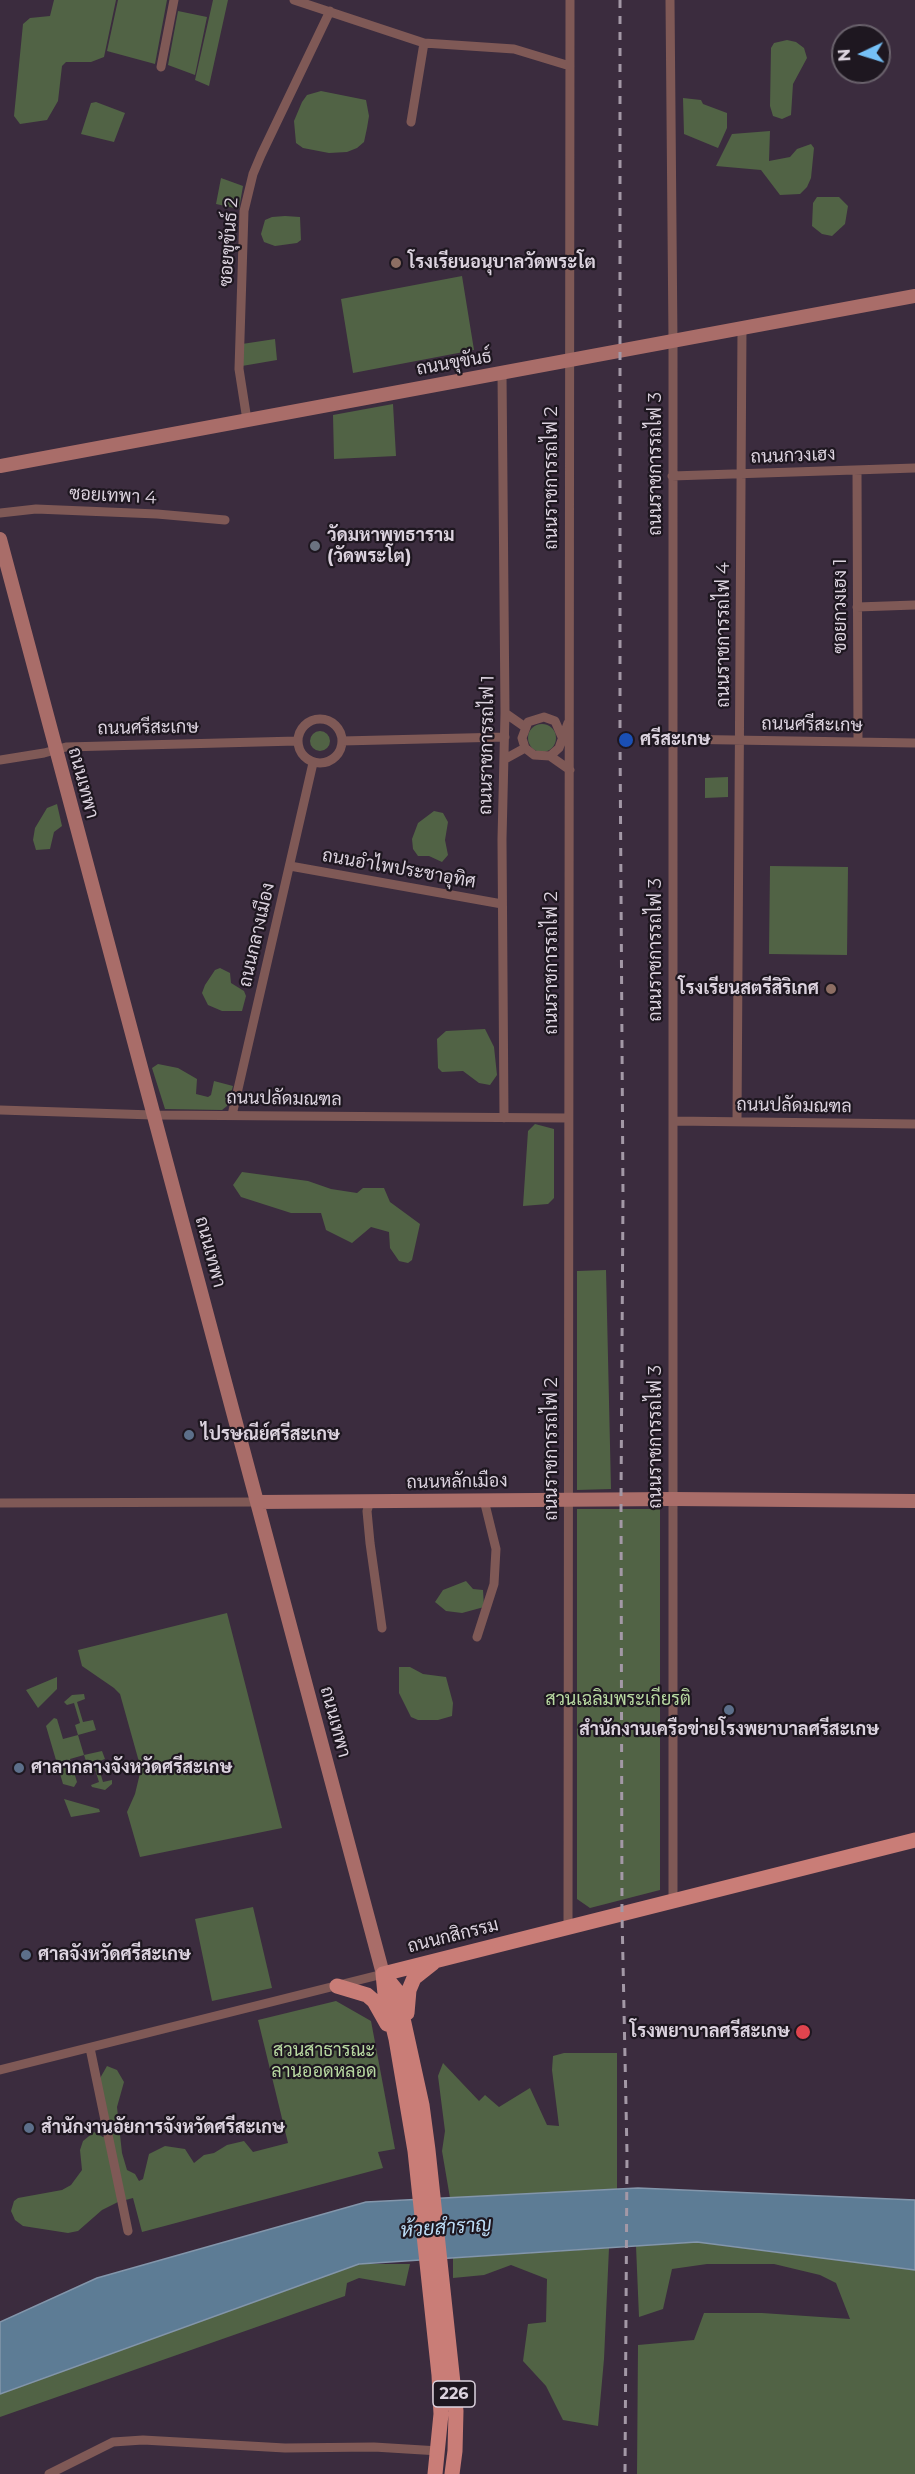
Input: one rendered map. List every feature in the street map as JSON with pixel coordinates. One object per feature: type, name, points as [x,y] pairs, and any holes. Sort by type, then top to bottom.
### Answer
[{"type":"main road","name":"ถนนขุขันธ์","points":[[0,466],[915,296]]},
{"type":"main road","name":"ถนนเทพา","points":[[0,539],[383,1974]]},
{"type":"main road","name":"ถนนหลักเมือง","points":[[258,1502],[673,1499],[915,1501]]},
{"type":"main road","name":"ถนนกสิกรรม","points":[[383,1974],[915,1840]]},
{"type":"main road","points":[[402,2038],[409,1990],[414,1978],[437,1959]]},
{"type":"main road","points":[[383,1974],[385,1994],[402,2038],[422,2150],[439,2316]]},
{"type":"main road","points":[[337,1986],[358,1990],[374,2001],[402,2038]]},
{"type":"main road","name":"226","points":[[435,2474],[441,2414],[439,2316]]},
{"type":"main road","name":"226","points":[[439,2316],[456,2411],[452,2474]]},
{"type":"street","points":[[161,67],[174,0]]},
{"type":"street","points":[[294,0],[424,43],[514,49],[570,66]]},
{"type":"street","name":"ถนนราชการรถไฟ 2","points":[[568,1927],[570,770],[566,737],[570,719],[568,360],[570,0]]},
{"type":"street","name":"ถนนราชการรถไฟ 3","points":[[670,0],[673,341],[673,1901]]},
{"type":"street","name":"ซอยขุขันธ์ 2","points":[[247,420],[239,369],[244,212],[253,174],[261,155],[330,11]]},
{"type":"street","points":[[411,122],[424,43]]},
{"type":"street","name":"ถนนราชการรถไฟ 4","points":[[737,1122],[742,328]]},
{"type":"street","name":"ถนนราชการรถไฟ 1","points":[[502,373],[505,713],[502,904],[504,1118]]},
{"type":"street","name":"ถนนกวงเฮง","points":[[672,476],[915,468]]},
{"type":"street","name":"ซอยกวงเฮง 1","points":[[857,470],[858,742]]},
{"type":"street","name":"ซอยเทพา 4","points":[[0,513],[36,509],[157,514],[225,520]]},
{"type":"street","points":[[857,607],[915,605]]},
{"type":"street","points":[[505,713],[525,727]]},
{"type":"street","points":[[538,717],[550,718],[566,737],[550,756],[539,757],[525,748],[522,738],[525,727],[538,717]]},
{"type":"street","points":[[316,719],[332,723],[338,728],[342,741],[340,751],[333,759],[324,763],[313,763],[302,754],[297,741],[306,723],[316,719]]},
{"type":"street","points":[[342,741],[505,737]]},
{"type":"street","name":"ถนนศรีสะเกษ","points":[[672,739],[915,742]]},
{"type":"street","name":"ถนนศรีสะเกษ","points":[[0,760],[66,747],[297,741]]},
{"type":"street","points":[[504,759],[525,748]]},
{"type":"street","points":[[550,756],[570,770]]},
{"type":"street","name":"ถนนกลางเมือง","points":[[232,1115],[313,763]]},
{"type":"street","name":"ถนนอำไพประชาอุทิศ","points":[[290,866],[502,904]]},
{"type":"street","name":"ถนนปลัดมณฑล","points":[[0,1110],[153,1115],[568,1118]]},
{"type":"street","name":"ถนนปลัดมณฑล","points":[[673,1121],[915,1124]]},
{"type":"street","points":[[477,1637],[494,1584],[496,1549],[484,1500]]},
{"type":"street","points":[[370,1501],[367,1510],[369,1532],[382,1628]]},
{"type":"street","name":"ถนนหลักเมือง","points":[[0,1503],[258,1502]]},
{"type":"street","name":"ถนนกสิกรรม","points":[[0,2070],[383,1974]]},
{"type":"street","points":[[90,2048],[128,2231]]},
{"type":"street","points":[[49,2474],[113,2442],[143,2440],[285,2448],[374,2447],[439,2451]]},
{"type":"green space","points":[[54,0],[116,0],[104,57],[91,62],[66,62],[62,66],[58,101],[47,120],[20,124],[14,116],[23,24],[30,18],[50,16]]},
{"type":"green space","points":[[118,0],[167,0],[155,64],[107,51]]},
{"type":"green space","points":[[213,0],[228,0],[209,86],[195,80]]},
{"type":"green space","points":[[178,11],[207,17],[195,75],[168,65]]},
{"type":"green space","points":[[787,40],[796,42],[804,48],[807,58],[793,84],[791,115],[782,119],[773,116],[770,106],[771,48],[774,43]]},
{"type":"green space","points":[[321,91],[366,100],[369,116],[367,128],[364,142],[357,148],[347,152],[329,153],[303,148],[296,143],[294,121],[302,102],[307,95]]},
{"type":"green space","points":[[683,98],[701,100],[703,104],[727,113],[727,128],[718,148],[684,134]]},
{"type":"green space","points":[[96,102],[125,113],[114,142],[81,134],[91,103]]},
{"type":"green space","points":[[770,131],[769,161],[790,157],[797,149],[811,144],[814,148],[811,178],[807,187],[800,194],[780,195],[761,170],[716,166],[732,134]]},
{"type":"green space","points":[[221,178],[243,186],[239,209],[216,204]]},
{"type":"green space","points":[[817,197],[839,197],[848,206],[845,224],[832,236],[822,234],[812,226],[813,203]]},
{"type":"green space","points":[[285,216],[300,217],[301,240],[297,243],[275,246],[264,242],[261,234],[265,220]]},
{"type":"green space","points":[[462,276],[474,350],[353,373],[341,299]]},
{"type":"green space","points":[[275,339],[277,360],[242,366],[242,344]]},
{"type":"green space","points":[[393,404],[396,456],[334,459],[333,415]]},
{"type":"green space","points":[[542,724],[552,728],[556,738],[552,748],[542,752],[532,748],[528,738],[532,728]]},
{"type":"green space","points":[[320,731],[327,734],[330,741],[327,748],[320,751],[313,748],[310,741],[313,734]]},
{"type":"green space","points":[[728,777],[728,797],[705,798],[705,778]]},
{"type":"green space","points":[[57,804],[62,826],[54,832],[50,849],[36,850],[33,840],[35,828],[47,808]]},
{"type":"green space","points":[[434,811],[443,813],[448,822],[445,840],[448,855],[442,862],[429,856],[418,856],[413,849],[412,839],[418,823]]},
{"type":"green space","points":[[770,866],[848,867],[847,955],[769,954]]},
{"type":"green space","points":[[220,968],[230,973],[231,983],[244,991],[246,996],[242,1011],[222,1011],[208,1005],[202,993],[215,970]]},
{"type":"green space","points":[[485,1029],[494,1047],[497,1075],[490,1085],[479,1083],[463,1071],[442,1072],[438,1068],[437,1039],[446,1031]]},
{"type":"green space","points":[[158,1064],[178,1068],[197,1079],[196,1094],[208,1097],[211,1095],[214,1081],[233,1086],[227,1106],[222,1110],[165,1109],[152,1068]]},
{"type":"green space","points":[[535,1124],[554,1129],[554,1198],[548,1204],[523,1206],[528,1131]]},
{"type":"green space","points":[[242,1172],[308,1181],[331,1189],[357,1193],[363,1188],[384,1188],[390,1202],[420,1224],[412,1260],[408,1263],[399,1261],[390,1248],[389,1232],[371,1227],[352,1243],[326,1230],[321,1213],[291,1213],[241,1197],[233,1185]]},
{"type":"green space","points":[[606,1270],[611,1489],[577,1490],[577,1271]]},
{"type":"green space","name":"สวนเฉลิมพระเกียรติ","points":[[577,1509],[660,1509],[660,1890],[590,1908],[577,1899]]},
{"type":"green space","points":[[466,1581],[473,1589],[483,1590],[484,1607],[462,1613],[446,1611],[435,1602],[443,1590]]},
{"type":"green space","points":[[227,1613],[282,1828],[140,1857],[127,1812],[135,1794],[141,1769],[120,1694],[82,1666],[78,1650]]},
{"type":"green space","points":[[399,1667],[410,1667],[423,1674],[446,1677],[453,1703],[452,1716],[438,1720],[418,1720],[411,1717],[399,1693]]},
{"type":"green space","points":[[57,1677],[57,1689],[38,1708],[26,1690]]},
{"type":"green space","points":[[84,1694],[85,1699],[77,1702],[83,1722],[93,1720],[96,1730],[78,1735],[75,1725],[80,1723],[74,1703],[67,1705],[64,1702],[72,1695]]},
{"type":"green space","points":[[54,1718],[57,1719],[63,1739],[78,1735],[84,1755],[70,1759],[77,1782],[74,1787],[63,1784],[46,1726]]},
{"type":"green space","points":[[102,1751],[105,1759],[97,1762],[103,1782],[112,1780],[112,1784],[105,1790],[92,1787],[91,1785],[99,1782],[93,1763],[87,1764],[84,1755]]},
{"type":"green space","points":[[64,1799],[99,1809],[100,1812],[71,1817]]},
{"type":"green space","points":[[253,1907],[272,1988],[212,2001],[195,1919]]},
{"type":"green space","name":"สวนสาธารณะ ลานออดหลอด","points":[[336,2001],[371,2021],[395,2149],[378,2152],[383,2168],[142,2232],[133,2198],[102,2210],[78,2231],[68,2233],[23,2226],[15,2220],[11,2211],[14,2201],[18,2198],[62,2190],[71,2185],[82,2170],[80,2150],[83,2141],[94,2132],[103,2137],[109,2134],[99,2080],[107,2066],[117,2070],[124,2082],[117,2107],[122,2153],[127,2170],[135,2174],[139,2181],[143,2179],[149,2154],[165,2146],[185,2149],[194,2163],[204,2155],[214,2153],[227,2145],[244,2141],[253,2152],[288,2143],[258,2020]]},
{"type":"green space","points":[[564,2053],[617,2053],[617,2189],[450,2198],[442,2151],[445,2131],[438,2076],[443,2063],[479,2101],[485,2095],[499,2107],[530,2088],[547,2125],[559,2126],[552,2070],[553,2056]]},
{"type":"green space","points":[[697,2242],[915,2270],[915,2474],[637,2474],[638,2345],[694,2340],[704,2313],[762,2313],[850,2319],[836,2283],[820,2275],[774,2264],[707,2264],[672,2269],[663,2309],[639,2317],[636,2246]]},
{"type":"green space","points":[[609,2248],[604,2359],[598,2426],[563,2420],[546,2386],[523,2361],[528,2324],[546,2322],[547,2279],[511,2265],[484,2275],[453,2278],[453,2258]]},
{"type":"green space","points":[[359,2264],[410,2264],[405,2286],[359,2278],[347,2283],[345,2296],[0,2417],[0,2394]]},
{"type":"water","name":"ห้วยสำราญ","points":[[638,2188],[915,2200],[915,2270],[697,2242],[359,2264],[0,2394],[0,2322],[97,2278],[366,2202]]},
{"type":"railway","points":[[620,0],[622,1914],[627,2153],[625,2474]]},
{"type":"place","name":"โรงเรียนอนุบาลวัดพระโต","points":[[396,263]]},
{"type":"place","name":"วัดมหาพุทธาราม (วัดพระโต)","points":[[315,546]]},
{"type":"place","name":"ศรีสะเกษ","points":[[626,740]]},
{"type":"place","name":"โรงเรียนสตรีสิริเกศ","points":[[831,989]]},
{"type":"place","name":"ไปรษณีย์ศรีสะเกษ","points":[[189,1435]]},
{"type":"place","name":"สำนักงานเครือข่ายโรงพยาบาลศรีสะเกษ","points":[[729,1710]]},
{"type":"place","name":"ศาลากลางจังหวัดศรีสะเกษ","points":[[19,1768]]},
{"type":"place","name":"ศาลจังหวัดศรีสะเกษ","points":[[26,1955]]},
{"type":"place","name":"โรงพยาบาลศรีสะเกษ","points":[[803,2032]]},
{"type":"place","name":"สำนักงานอัยการจังหวัดศรีสะเกษ","points":[[29,2128]]}]
